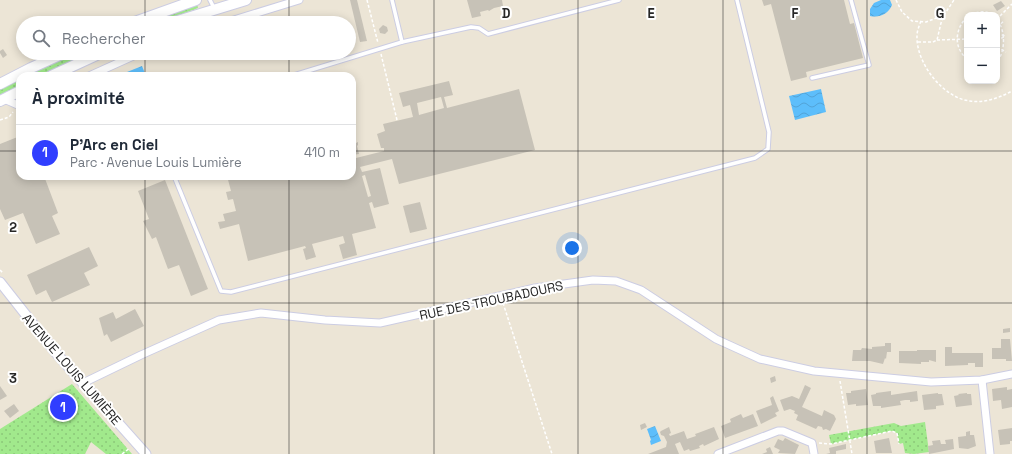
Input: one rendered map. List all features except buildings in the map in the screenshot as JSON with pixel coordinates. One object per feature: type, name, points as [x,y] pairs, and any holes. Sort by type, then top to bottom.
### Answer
[{"type":"main road","points":[[151,16],[196,0]]},
{"type":"main road","points":[[186,16],[212,4],[246,0]]},
{"type":"main road","points":[[23,72],[49,60]]},
{"type":"main road","points":[[60,72],[86,60]]},
{"type":"main road","points":[[0,84],[16,76]]},
{"type":"main road","points":[[2,100],[16,93]]},
{"type":"street","points":[[247,16],[299,0]]},
{"type":"street","points":[[98,72],[124,60]]},
{"type":"street","points":[[2,100],[16,105]]},
{"type":"street","name":"RUE DES TROUBADOURS","points":[[83,383],[219,320],[261,314],[380,323],[535,288],[593,280],[616,281],[641,290],[716,339],[760,358],[814,371],[931,382],[982,380],[1012,374]]},
{"type":"street","name":"AVENUE LOUIS LUMIÈRE","points":[[0,282],[56,353],[146,454]]},
{"type":"street","points":[[982,380],[990,454]]},
{"type":"street","points":[[718,454],[778,431],[782,431],[812,443],[814,454]]},
{"type":"lane","points":[[392,0],[402,42]]},
{"type":"lane","points":[[356,56],[402,42],[471,27],[479,28],[488,34],[619,0]]},
{"type":"lane","points":[[176,180],[221,291],[231,292],[755,158],[768,149],[769,132],[737,0]]},
{"type":"lane","points":[[812,78],[869,65],[851,0]]},
{"type":"lane","points":[[304,72],[344,60]]},
{"type":"path","points":[[367,0],[397,120]]},
{"type":"path","points":[[896,0],[902,12],[912,21],[926,22],[944,15]]},
{"type":"path","points":[[937,40],[944,15],[954,0]]},
{"type":"path","points":[[1000,25],[1005,22],[1000,16],[1012,4]]},
{"type":"path","points":[[980,12],[992,12]]},
{"type":"path","points":[[964,20],[960,25],[957,33],[960,51],[964,56]]},
{"type":"path","points":[[921,21],[917,36],[919,50],[924,64],[936,81],[950,93],[962,100],[971,102],[986,101],[1012,91]]},
{"type":"path","points":[[1000,34],[1005,36],[1000,39]]},
{"type":"path","points":[[918,42],[964,39]]},
{"type":"path","points":[[1000,59],[1009,47]]},
{"type":"path","points":[[998,48],[1006,53]]},
{"type":"path","points":[[0,120],[9,117],[16,108]]},
{"type":"path","points":[[501,296],[552,454]]},
{"type":"path","points":[[838,373],[852,454]]},
{"type":"path","points":[[812,443],[831,444],[892,431],[897,433],[899,444]]},
{"type":"green space","points":[[193,5],[197,5],[198,8],[177,16],[161,16]]},
{"type":"green space","points":[[54,60],[73,60],[50,72],[29,72]]},
{"type":"green space","points":[[16,78],[16,89],[0,97],[0,88]]},
{"type":"green space","points":[[72,384],[132,454],[106,454],[91,442],[85,454],[0,454],[0,429]]},
{"type":"green space","points":[[925,422],[929,452],[914,454],[905,453],[903,443],[899,444],[897,433],[892,431],[831,444],[829,435],[894,423],[901,426]]},
{"type":"water","points":[[881,0],[890,0],[892,5],[886,13],[880,16],[870,16],[870,9],[874,3]]},
{"type":"water","points":[[142,66],[144,72],[127,72]]},
{"type":"water","points":[[821,89],[826,112],[795,120],[789,96]]},
{"type":"water","points":[[655,426],[661,441],[651,445],[651,440],[647,429]]},
{"type":"place","name":"P'Arc en Ciel","points":[[63,407]]}]
